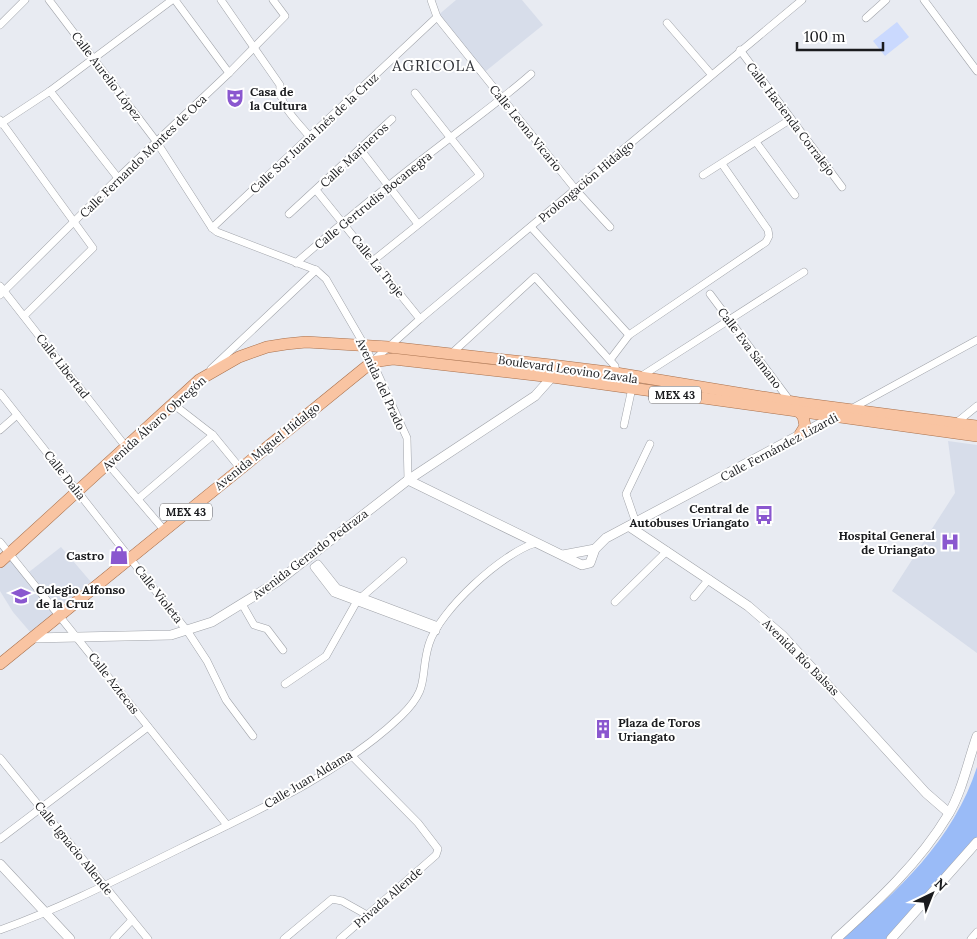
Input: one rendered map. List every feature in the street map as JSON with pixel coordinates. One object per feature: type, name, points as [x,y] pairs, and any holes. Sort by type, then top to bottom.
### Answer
[{"type":"main road","name":"Avenida Álvaro Obregón","points":[[0,562],[199,380],[239,357],[267,346],[306,342],[366,348]]},
{"type":"main road","name":"Boulevard Leovino Zavala","points":[[366,348],[389,348],[450,354],[462,361]]},
{"type":"main road","name":"Boulevard Leovino Zavala","points":[[372,362],[393,359],[462,361],[551,371],[796,406],[850,410],[977,426]]},
{"type":"main road","name":"Avenida Miguel Hidalgo","points":[[0,664],[130,556],[372,362]]},
{"type":"main road","name":"Boulevard Leovino Zavala","points":[[551,371],[616,373],[635,383]]},
{"type":"main road","name":"Boulevard Leovino Zavala","points":[[796,406],[834,417],[977,436]]},
{"type":"main road","points":[[796,406],[803,416],[805,426],[799,436]]},
{"type":"street","points":[[1,22],[25,0]]},
{"type":"street","name":"Calle Aurelio López","points":[[49,0],[156,141],[212,228]]},
{"type":"street","points":[[24,316],[93,248],[1,122],[50,91],[174,0],[229,74]]},
{"type":"street","points":[[221,0],[280,85],[279,96],[310,136]]},
{"type":"street","name":"Calle Fernando Montes de Oca","points":[[1,290],[74,222],[156,141],[229,74],[285,16],[273,0]]},
{"type":"street","name":"Calle Leona Vicario","points":[[431,0],[437,17],[502,100],[576,190],[610,227]]},
{"type":"street","name":"Prolongación Hidalgo","points":[[372,362],[420,319],[531,228],[711,74],[802,0]]},
{"type":"street","points":[[866,18],[886,0]]},
{"type":"street","points":[[924,0],[977,70]]},
{"type":"street","name":"Calle Sor Juana Inés de la Cruz","points":[[212,228],[437,17]]},
{"type":"street","points":[[667,23],[711,74]]},
{"type":"street","name":"Calle Hacienda Corralejo","points":[[740,50],[842,188]]},
{"type":"street","name":"Calle Gertrudis Bocanegra","points":[[296,263],[342,222],[502,100],[531,74]]},
{"type":"street","points":[[50,91],[118,178]]},
{"type":"street","points":[[374,260],[480,175],[415,93]]},
{"type":"street","name":"Calle Marineros","points":[[289,214],[392,119]]},
{"type":"street","points":[[703,175],[791,119]]},
{"type":"street","points":[[756,142],[795,195]]},
{"type":"street","points":[[360,149],[418,224]]},
{"type":"street","points":[[610,360],[629,335],[766,242],[769,236],[768,230],[722,164]]},
{"type":"street","name":"Calle La Troje","points":[[316,190],[420,319]]},
{"type":"street","name":"Avenida del Prado","points":[[212,228],[217,232],[316,270],[326,278],[366,348],[407,438],[408,480]]},
{"type":"street","points":[[531,228],[629,335]]},
{"type":"street","points":[[199,380],[316,270]]},
{"type":"street","points":[[624,425],[635,383],[728,319],[804,272]]},
{"type":"street","points":[[450,354],[535,277],[610,360],[615,366],[616,373]]},
{"type":"street","name":"Calle Libertad","points":[[1,290],[24,316],[126,447]]},
{"type":"street","name":"Calle Eva Sámano","points":[[710,294],[796,406]]},
{"type":"street","name":"Calle Fernández Lizardi","points":[[595,549],[606,538],[850,410],[977,340]]},
{"type":"street","name":"Avenida Gerardo Pedraza","points":[[32,638],[171,635],[188,632],[212,622],[276,582],[408,480],[535,396],[551,371]]},
{"type":"street","name":"Calle Dalia","points":[[0,393],[130,556]]},
{"type":"street","points":[[174,404],[213,435],[240,468]]},
{"type":"street","points":[[956,423],[977,406]]},
{"type":"street","points":[[0,430],[17,415]]},
{"type":"street","points":[[138,499],[213,435]]},
{"type":"street","points":[[633,525],[626,494],[650,444]]},
{"type":"street","points":[[108,464],[164,530]]},
{"type":"street","points":[[408,480],[582,565],[590,563],[595,549]]},
{"type":"street","name":"Avenida Río Balsas","points":[[633,525],[667,551],[748,606],[783,636],[926,792],[949,813]]},
{"type":"street","name":"Calle Aztecas","points":[[0,542],[227,825]]},
{"type":"street","name":"Calle Juan Aldama","points":[[0,930],[46,914],[227,825],[285,795],[351,755],[400,716],[413,703],[423,688],[429,644],[452,605],[513,553],[536,543]]},
{"type":"street","points":[[563,556],[595,549]]},
{"type":"street","points":[[615,602],[667,551]]},
{"type":"street","name":"Calle Violeta","points":[[130,556],[188,632],[207,661],[226,700],[253,736]]},
{"type":"street","points":[[285,684],[326,656],[360,599],[403,561]]},
{"type":"street","points":[[360,599],[334,593],[314,567],[318,564],[337,588],[360,599],[437,628]]},
{"type":"street","points":[[694,597],[708,579]]},
{"type":"street","points":[[242,604],[254,625],[267,629],[283,650]]},
{"type":"street","points":[[0,839],[148,727]]},
{"type":"street","points":[[836,939],[914,861],[949,813],[977,736]]},
{"type":"street","name":"Privada Allende","points":[[340,939],[436,855],[438,849],[436,843],[351,755]]},
{"type":"street","name":"Calle Ignacio Allende","points":[[0,758],[148,939]]},
{"type":"street","points":[[891,939],[976,845]]},
{"type":"street","points":[[0,864],[70,939]]},
{"type":"street","points":[[284,939],[332,899],[342,901],[367,915]]},
{"type":"street","points":[[114,939],[132,920]]},
{"type":"street","points":[[971,939],[977,932]]},
{"type":"shaded area","points":[[456,0],[522,0],[543,25],[481,75],[436,17]]},
{"type":"shaded area","points":[[897,22],[909,37],[885,56],[873,41]]},
{"type":"shaded area","name":"Hospital General de Uriangato","points":[[948,441],[977,445],[977,653],[892,591],[955,493]]},
{"type":"shaded area","points":[[61,547],[91,582],[59,608],[29,572]]},
{"type":"shaded area","name":"Colegio Alfonso de la Cruz","points":[[9,559],[54,614],[31,633],[13,612],[0,591],[0,568]]},
{"type":"water","points":[[977,767],[977,838],[890,939],[839,939],[861,922],[902,884],[939,841],[967,793]]},
{"type":"place","name":"Casa de la Cultura","points":[[235,98]]},
{"type":"place","name":"Central de Autobuses Uriangato","points":[[764,515]]},
{"type":"place","name":"Hospital General de Uriangato","points":[[950,542]]},
{"type":"place","name":"Castro","points":[[119,555]]},
{"type":"place","name":"Colegio Alfonso de la Cruz","points":[[21,596]]},
{"type":"place","name":"Plaza de Toros Uriangato","points":[[603,729]]},
{"type":"district","name":"AGRICOLA","points":[[434,65]]}]
